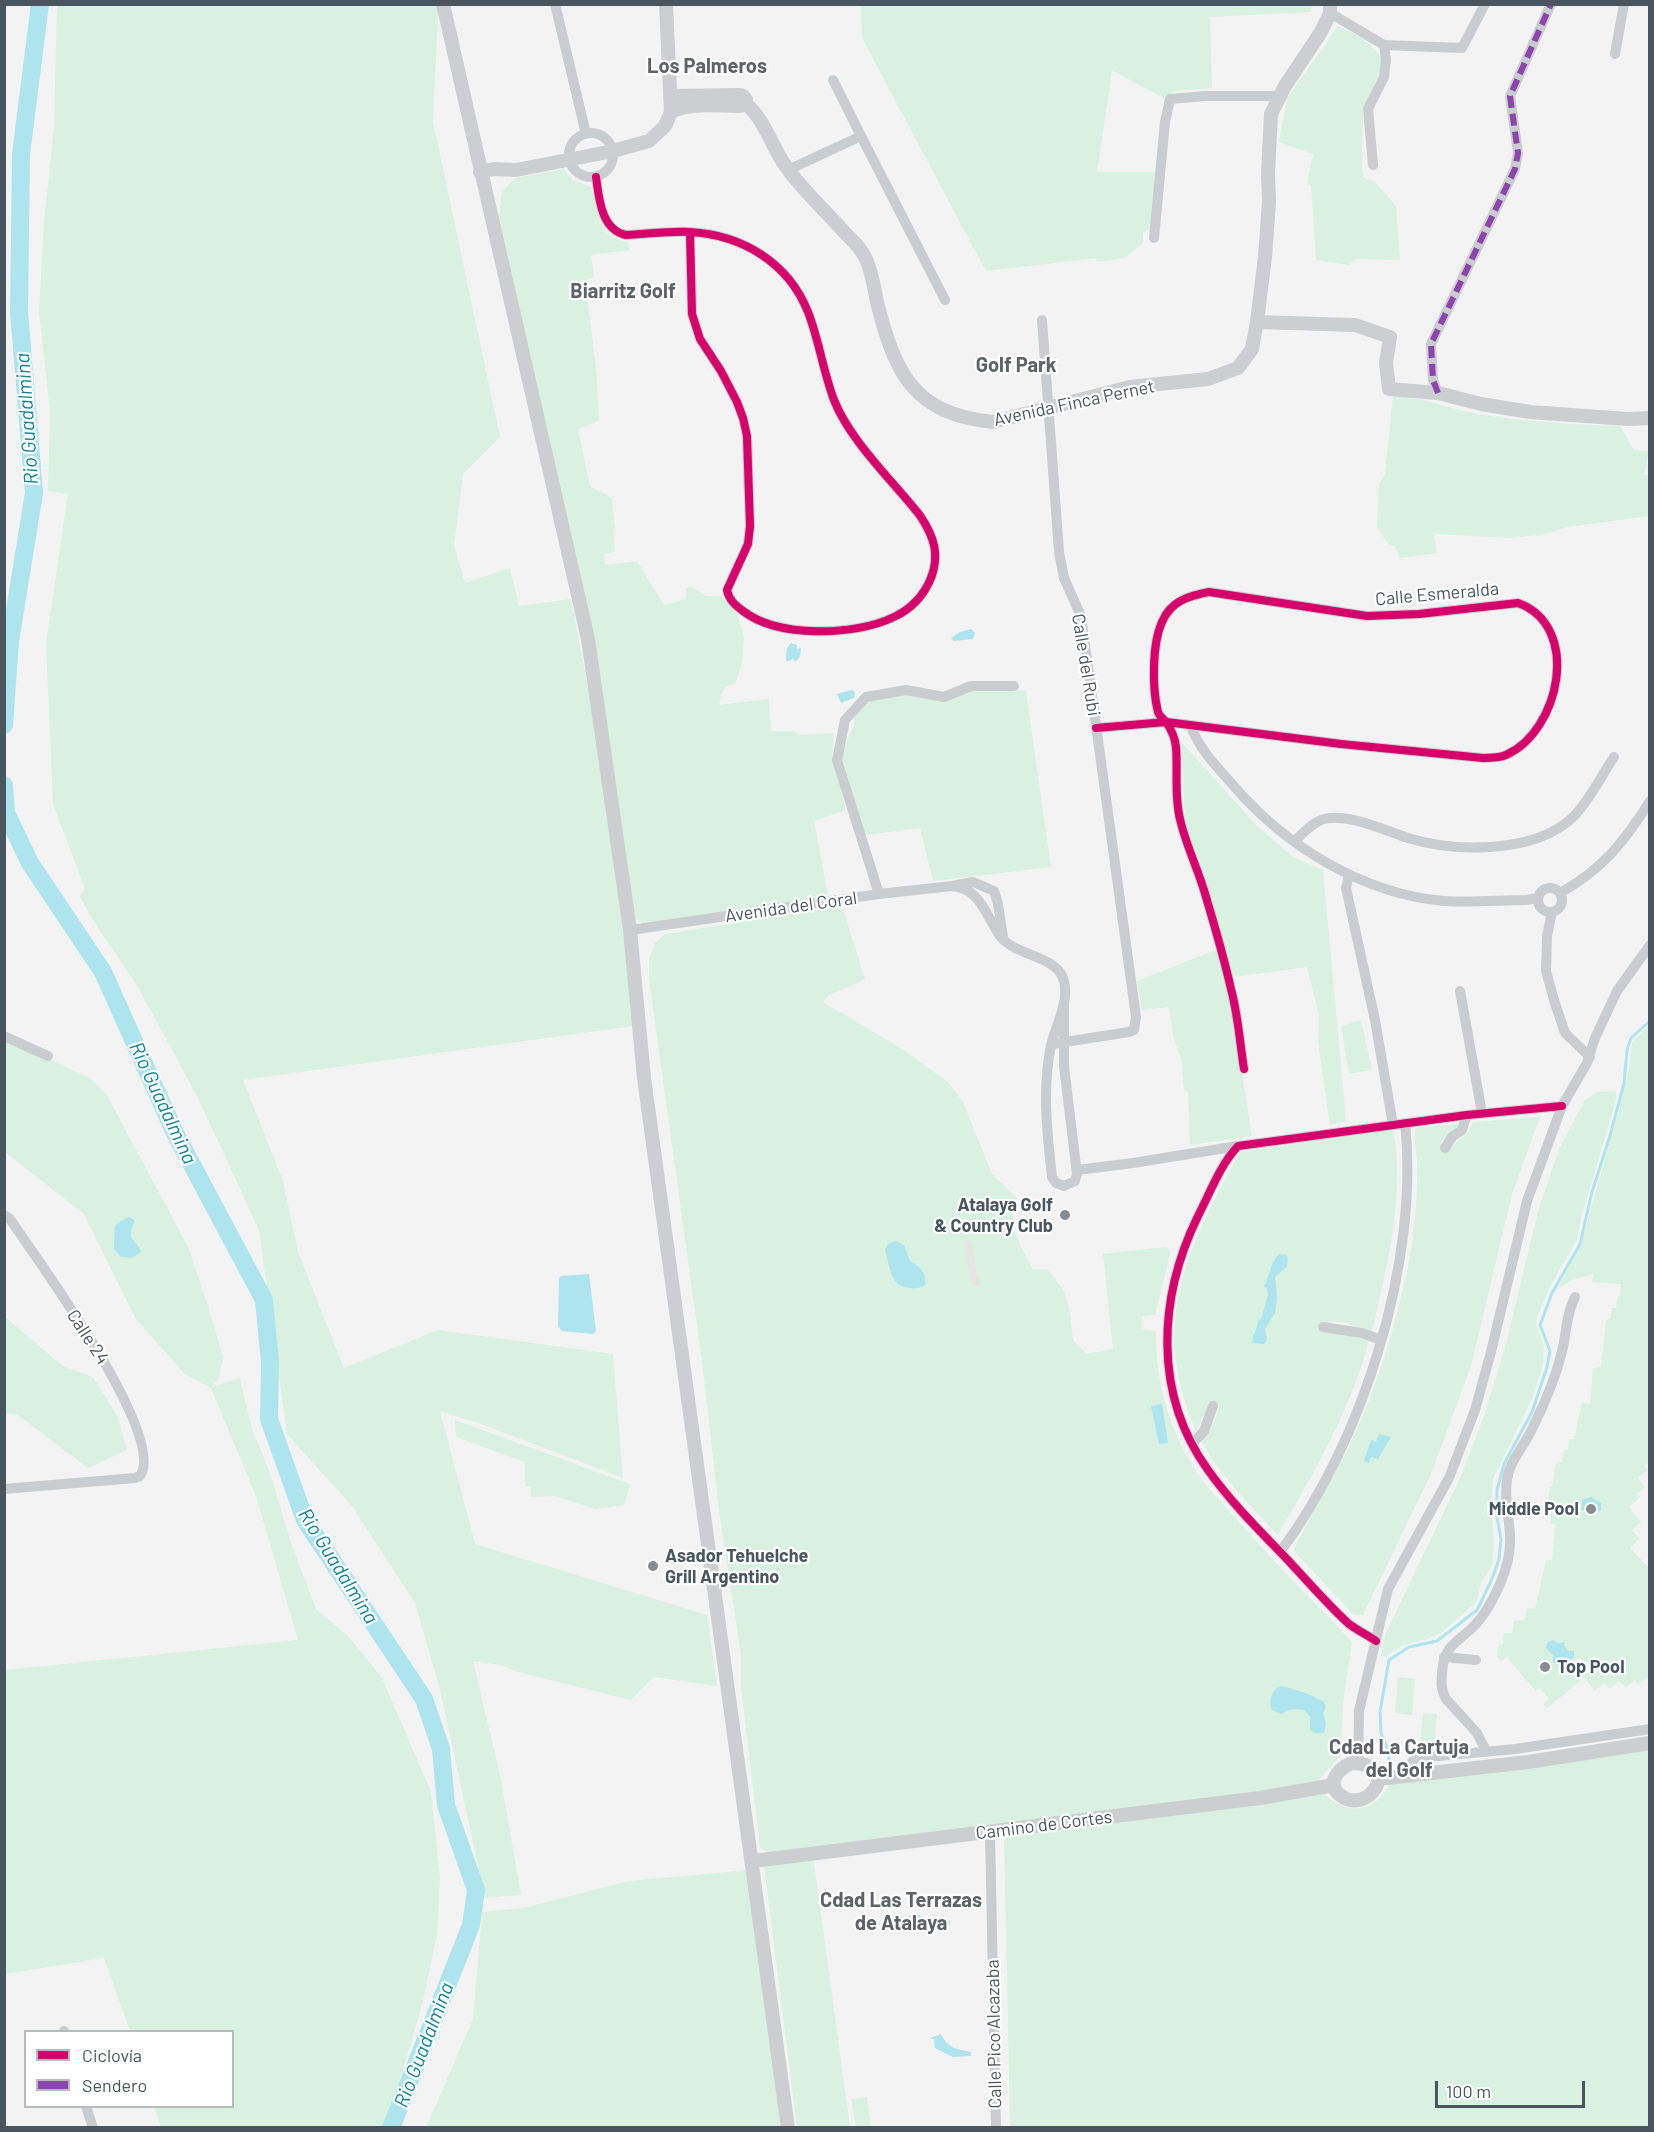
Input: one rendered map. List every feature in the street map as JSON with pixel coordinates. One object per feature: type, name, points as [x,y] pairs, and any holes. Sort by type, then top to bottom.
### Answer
[{"type":"street","points":[[443,4],[588,639],[630,930],[644,1078],[788,2127]]},
{"type":"street","points":[[555,4],[586,134]]},
{"type":"street","points":[[481,178],[496,180],[516,170],[649,141],[665,126],[671,112],[666,4]]},
{"type":"street","points":[[1330,7],[1384,45],[1462,48],[1485,4]]},
{"type":"street","points":[[1438,393],[1433,380],[1431,344],[1515,169],[1518,153],[1510,96],[1551,4]]},
{"type":"street","points":[[1615,54],[1624,4]]},
{"type":"street","name":"Avenida Finca Pernet","points":[[745,103],[754,111],[778,156],[806,194],[866,258],[887,341],[904,378],[928,403],[950,413],[974,420],[993,422],[1048,410],[1130,387],[1208,379],[1238,368],[1252,349],[1257,322],[1269,202],[1271,114],[1279,96],[1322,32],[1330,7]]},
{"type":"street","points":[[1373,165],[1368,109],[1384,76],[1386,60],[1384,45]]},
{"type":"street","points":[[833,80],[945,300]]},
{"type":"street","points":[[671,96],[742,95],[746,98],[745,103],[740,106],[688,107],[671,112]]},
{"type":"street","points":[[1155,238],[1165,122],[1170,99],[1206,96],[1279,96]]},
{"type":"street","points":[[593,132],[600,134],[611,144],[613,150],[614,157],[608,170],[596,177],[582,176],[562,161],[579,135],[593,132]]},
{"type":"street","points":[[788,170],[861,136]]},
{"type":"street","points":[[596,177],[606,220],[617,234],[690,232],[728,237],[754,248],[775,264],[792,283],[807,310],[834,400],[844,421],[901,491],[930,531],[935,544],[935,568],[924,592],[911,606],[893,617],[871,625],[797,631],[755,621],[729,598],[727,590],[748,544],[750,525],[747,436],[737,402],[721,371],[700,339],[692,314],[690,232]]},
{"type":"street","name":"Calle del Rubi","points":[[1042,320],[1059,552],[1064,578],[1081,616],[1136,1017],[1134,1030],[1064,1042]]},
{"type":"street","points":[[1257,322],[1355,325],[1390,337],[1386,363],[1389,389],[1438,393],[1481,404],[1530,412],[1628,420],[1650,418]]},
{"type":"street","name":"Calle Esmeralda","points":[[1096,728],[1166,722],[1341,744],[1495,758],[1506,755],[1522,745],[1552,701],[1557,683],[1556,650],[1550,634],[1537,613],[1518,603],[1419,614],[1367,615],[1209,592],[1188,596],[1176,602],[1162,621],[1158,633],[1155,646],[1155,693],[1158,714],[1166,722]]},
{"type":"street","points":[[879,894],[837,760],[845,720],[866,697],[906,690],[944,697],[971,686],[1014,686]]},
{"type":"street","points":[[1166,722],[1173,733],[1176,747],[1176,797],[1179,818],[1206,894],[1223,954],[1232,991],[1244,1070]]},
{"type":"street","points":[[1191,726],[1194,735],[1219,769],[1249,804],[1295,841],[1349,875],[1391,890],[1444,901],[1538,898]]},
{"type":"street","points":[[1295,841],[1307,829],[1323,819],[1342,818],[1438,844],[1470,847],[1538,839],[1567,823],[1579,810],[1614,757]]},
{"type":"street","points":[[1560,893],[1579,882],[1607,860],[1624,842],[1650,801]]},
{"type":"street","points":[[1349,875],[1346,888],[1376,1020],[1393,1125]]},
{"type":"street","name":"Avenida del Coral","points":[[630,930],[974,882],[994,891],[1004,940]]},
{"type":"street","points":[[952,886],[962,887],[980,900],[990,922],[1004,940],[1052,966],[1060,972],[1064,980],[1065,1066],[1077,1170],[1077,1178],[1068,1186],[1060,1186],[1052,1177],[1044,1106],[1052,1044],[1064,1005]]},
{"type":"street","points":[[1554,888],[1560,893],[1562,905],[1556,911],[1542,909],[1538,898],[1542,891],[1554,888]]},
{"type":"street","points":[[1552,912],[1547,936],[1546,971],[1565,1033],[1590,1057]]},
{"type":"street","points":[[1358,1764],[1359,1711],[1388,1589],[1449,1478],[1475,1410],[1527,1201],[1562,1106],[1590,1057],[1595,1038],[1617,991],[1650,945]]},
{"type":"street","points":[[1460,991],[1482,1113]]},
{"type":"street","points":[[4,1036],[48,1056]]},
{"type":"street","points":[[1052,1044],[1064,1042]]},
{"type":"street","points":[[1077,1170],[1405,1123],[1562,1106]]},
{"type":"street","points":[[1445,1148],[1452,1137],[1462,1130],[1467,1115]]},
{"type":"street","points":[[1280,1552],[1301,1524],[1330,1472],[1363,1398],[1388,1317],[1404,1240],[1407,1140],[1405,1123]]},
{"type":"street","points":[[1238,1146],[1229,1155],[1192,1229],[1176,1271],[1170,1300],[1167,1365],[1180,1420],[1207,1469],[1248,1519],[1350,1625],[1376,1641]]},
{"type":"street","name":"Calle 24","points":[[4,1215],[10,1219],[23,1238],[118,1384],[134,1419],[144,1459],[143,1472],[135,1478],[40,1492],[4,1489]]},
{"type":"street","points":[[1486,1751],[1477,1733],[1442,1693],[1444,1657],[1450,1647],[1474,1626],[1491,1605],[1501,1581],[1509,1558],[1510,1534],[1505,1495],[1510,1467],[1531,1432],[1562,1354],[1568,1312],[1575,1298]]},
{"type":"street","points":[[1323,1327],[1362,1333],[1381,1340]]},
{"type":"street","points":[[1193,1443],[1204,1431],[1213,1406]]},
{"type":"street","points":[[1444,1657],[1476,1660]]},
{"type":"street","points":[[1412,1770],[1413,1759],[1418,1755],[1428,1757],[1515,1749],[1650,1729]]},
{"type":"street","points":[[1378,1779],[1412,1770],[1528,1762],[1650,1743]]},
{"type":"street","points":[[1358,1764],[1369,1765],[1376,1771],[1378,1779],[1373,1794],[1365,1798],[1345,1798],[1338,1794],[1334,1785],[1336,1773],[1343,1767],[1358,1764]]},
{"type":"street","name":"Camino de Cortes","points":[[753,1861],[1260,1798],[1334,1785]]},
{"type":"street","name":"Calle Pico Alcazaba","points":[[990,1833],[996,2127]]},
{"type":"street","points":[[87,2108],[93,2127]]},
{"type":"green space","points":[[57,5],[436,5],[438,14],[433,122],[500,437],[463,474],[454,546],[465,583],[510,568],[519,606],[571,599],[595,725],[626,953],[633,1026],[243,1080],[283,1181],[298,1252],[344,1368],[438,1330],[613,1354],[623,1478],[484,1425],[440,1411],[475,1544],[707,1615],[717,1686],[654,1677],[631,1700],[518,1672],[501,1665],[473,1661],[500,1775],[521,1895],[485,1898],[440,1689],[415,1603],[352,1506],[287,1434],[259,1230],[199,1100],[138,987],[80,897],[85,889],[53,804],[46,643],[68,494],[48,491],[50,412],[39,311],[44,223],[54,126]]},
{"type":"green space","points":[[861,5],[1312,5],[1311,12],[1210,17],[1212,88],[1174,91],[1165,99],[1112,70],[1097,172],[1156,172],[1152,227],[1143,233],[1143,243],[1125,258],[1097,262],[1096,258],[986,271],[862,38]]},
{"type":"green space","points":[[1337,26],[1363,39],[1384,61],[1363,112],[1362,167],[1363,177],[1375,182],[1396,206],[1400,260],[1356,259],[1349,265],[1316,260],[1311,186],[1307,183],[1313,154],[1279,142],[1287,98]]},
{"type":"green space","points":[[564,169],[572,180],[591,187],[605,230],[618,240],[628,242],[629,250],[591,255],[594,277],[585,280],[597,377],[599,421],[578,429],[590,486],[612,498],[615,552],[604,554],[605,565],[637,561],[664,605],[686,599],[686,588],[692,587],[706,596],[721,596],[737,614],[744,637],[742,663],[735,684],[726,686],[719,705],[769,699],[771,731],[793,731],[800,735],[834,733],[832,756],[846,810],[814,821],[827,898],[642,923],[635,918],[603,697],[499,216],[502,192],[515,178]]},
{"type":"green space","points":[[1393,395],[1496,417],[1620,426],[1634,450],[1649,451],[1644,474],[1649,476],[1649,516],[1568,527],[1540,535],[1511,538],[1434,534],[1437,553],[1400,558],[1395,546],[1388,544],[1377,527],[1379,484],[1385,474]]},
{"type":"green space","points":[[979,688],[1026,691],[1051,867],[933,881],[920,828],[865,835],[841,754],[854,725],[854,716],[863,705],[877,697],[894,694],[913,696]]},
{"type":"green space","points":[[1178,738],[1256,825],[1293,857],[1323,870],[1346,1121],[1330,1125],[1318,1041],[1319,1014],[1307,967],[1233,977],[1203,869],[1185,824],[1182,756]]},
{"type":"green space","name":"Atalaya Golf & Country Club","points":[[842,906],[865,979],[828,996],[823,1002],[902,1049],[948,1082],[963,1102],[992,1174],[1017,1198],[1013,1217],[1016,1235],[1033,1269],[1047,1269],[1064,1291],[1070,1312],[1073,1340],[1086,1354],[1113,1349],[1103,1254],[1165,1247],[1171,1250],[1155,1315],[1142,1316],[1141,1329],[1156,1331],[1160,1382],[1169,1415],[1182,1447],[1195,1470],[1213,1493],[1266,1553],[1352,1642],[1343,1702],[1341,1755],[1316,1783],[1238,1795],[767,1852],[760,1847],[741,1686],[741,1655],[719,1511],[703,1369],[649,979],[649,959],[655,943],[665,934]]},
{"type":"green space","points":[[1218,949],[1230,1001],[1252,1136],[1190,1145],[1188,1092],[1184,1089],[1181,1058],[1174,1040],[1169,1007],[1142,1010],[1137,981]]},
{"type":"green space","points":[[1361,1020],[1372,1070],[1349,1074],[1341,1026]]},
{"type":"green space","points":[[1649,1025],[1650,1461],[1644,1466],[1647,1470],[1638,1478],[1645,1487],[1637,1494],[1638,1499],[1629,1507],[1641,1522],[1632,1530],[1639,1539],[1630,1548],[1649,1566],[1649,1676],[1639,1684],[1635,1680],[1626,1687],[1619,1681],[1610,1689],[1604,1683],[1595,1691],[1582,1675],[1591,1670],[1579,1657],[1571,1663],[1578,1672],[1575,1675],[1580,1681],[1547,1708],[1543,1704],[1549,1699],[1540,1688],[1536,1691],[1508,1656],[1501,1661],[1497,1657],[1498,1646],[1503,1644],[1504,1633],[1512,1633],[1514,1621],[1525,1620],[1527,1608],[1535,1609],[1546,1560],[1552,1560],[1555,1524],[1550,1523],[1552,1511],[1547,1510],[1556,1464],[1562,1462],[1564,1450],[1568,1450],[1569,1439],[1574,1439],[1582,1403],[1590,1404],[1593,1368],[1601,1367],[1606,1320],[1610,1319],[1612,1308],[1616,1308],[1618,1296],[1620,1296],[1621,1284],[1592,1282],[1593,1274],[1573,1280],[1558,1288],[1581,1244],[1629,1070],[1632,1042]]},
{"type":"green space","points":[[5,1039],[90,1078],[107,1095],[189,1249],[223,1357],[219,1378],[212,1387],[240,1378],[251,1426],[270,1473],[291,1543],[316,1609],[350,1638],[382,1678],[431,1792],[440,1878],[437,1935],[422,2005],[386,2127],[161,2127],[154,2108],[234,2108],[234,2030],[130,2030],[104,1958],[5,1974],[5,1670],[298,1640],[256,1496],[211,1388],[185,1374],[136,1319],[84,1214],[5,1152]]},
{"type":"green space","points":[[1616,1091],[1616,1100],[1581,1218],[1577,1240],[1549,1288],[1537,1317],[1536,1325],[1544,1345],[1543,1364],[1534,1394],[1493,1479],[1492,1566],[1482,1581],[1476,1602],[1445,1630],[1428,1639],[1404,1645],[1385,1657],[1381,1656],[1385,1635],[1461,1476],[1484,1416],[1506,1344],[1539,1208],[1559,1149],[1585,1100],[1597,1092]]},
{"type":"green space","points":[[1540,1117],[1512,1194],[1471,1366],[1431,1474],[1363,1615],[1354,1615],[1294,1551],[1294,1548],[1364,1413],[1390,1338],[1413,1237],[1417,1184],[1415,1138],[1417,1127],[1461,1124],[1441,1142],[1441,1149],[1451,1148],[1469,1131],[1473,1122]]},
{"type":"green space","points":[[1392,1130],[1396,1144],[1397,1167],[1395,1209],[1386,1270],[1372,1331],[1346,1323],[1329,1321],[1320,1331],[1344,1334],[1369,1341],[1341,1417],[1318,1465],[1278,1535],[1228,1479],[1201,1441],[1213,1424],[1219,1404],[1209,1405],[1196,1431],[1182,1391],[1176,1354],[1175,1319],[1190,1254],[1204,1221],[1240,1152]]},
{"type":"green space","points":[[5,1317],[64,1367],[93,1377],[117,1415],[127,1450],[88,1468],[18,1415],[5,1413]]},
{"type":"green space","points":[[455,1420],[630,1484],[624,1505],[596,1509],[554,1496],[531,1497],[530,1486],[525,1486],[525,1462],[456,1437]]},
{"type":"green space","points":[[1398,1677],[1415,1679],[1412,1715],[1395,1713]]},
{"type":"green space","points":[[1423,1713],[1437,1714],[1434,1746],[1420,1744]]},
{"type":"green space","points":[[1649,1746],[1649,2127],[1010,2127],[1004,1835],[1324,1793],[1343,1806],[1365,1807],[1379,1799],[1395,1781]]},
{"type":"green space","points":[[812,1858],[850,2127],[797,2127],[764,1865]]},
{"type":"green space","points":[[748,1870],[781,2127],[426,2128],[473,2019],[482,1912],[523,1908],[630,1881]]},
{"type":"green space","points":[[867,2097],[871,2127],[856,2127],[851,2099]]},
{"type":"sand","points":[[970,1240],[981,1285],[978,1287],[972,1284],[966,1260],[965,1242]]},
{"type":"water","points":[[971,629],[975,633],[973,639],[954,641],[951,638],[960,632]]},
{"type":"water","points":[[791,643],[797,645],[797,649],[801,648],[800,657],[795,662],[793,658],[786,661],[787,648]]},
{"type":"water","points":[[852,690],[855,692],[854,698],[841,703],[837,694]]},
{"type":"water","points":[[129,1217],[134,1220],[132,1237],[141,1252],[132,1258],[121,1257],[114,1249],[115,1225]]},
{"type":"water","points":[[896,1241],[904,1245],[910,1261],[922,1270],[925,1285],[918,1288],[903,1287],[895,1280],[885,1250],[888,1244]]},
{"type":"water","points":[[1279,1254],[1287,1255],[1288,1263],[1286,1268],[1275,1277],[1277,1298],[1275,1313],[1265,1329],[1267,1340],[1264,1344],[1252,1343],[1268,1295],[1267,1288],[1264,1287],[1272,1265]]},
{"type":"water","points":[[589,1274],[596,1331],[593,1334],[562,1331],[558,1326],[559,1278]]},
{"type":"water","points":[[1162,1404],[1168,1443],[1159,1444],[1151,1406]]},
{"type":"water","points":[[1379,1434],[1391,1437],[1378,1459],[1371,1457],[1369,1463],[1364,1461],[1371,1440],[1376,1442]]},
{"type":"water","points":[[1591,1497],[1601,1503],[1601,1511],[1581,1510],[1582,1500]]},
{"type":"water","points":[[1552,1640],[1558,1643],[1565,1642],[1564,1646],[1569,1651],[1574,1651],[1574,1657],[1559,1668],[1553,1661],[1553,1655],[1546,1648],[1547,1643]]},
{"type":"water","points":[[1280,1686],[1303,1692],[1324,1702],[1326,1708],[1323,1713],[1326,1724],[1324,1733],[1314,1733],[1310,1730],[1310,1716],[1304,1710],[1292,1709],[1281,1714],[1272,1710],[1271,1696]]},
{"type":"water","points":[[914,1913],[932,1921],[950,1921],[950,1925],[934,1929],[912,1925],[910,1921],[904,1922],[904,1919]]},
{"type":"water","points":[[941,2034],[949,2045],[971,2052],[971,2056],[953,2057],[935,2048],[934,2039],[930,2038]]},
{"type":"waterway","name":"Rio Guadalmina","points":[[4,725],[10,641],[34,493],[19,312],[21,154],[40,4]]},
{"type":"waterway","name":"Rio Guadalmina","points":[[4,785],[6,813],[30,863],[103,972],[175,1133],[264,1300],[270,1363],[269,1419],[305,1520],[424,1699],[441,1749],[446,1805],[476,1890],[471,1925],[391,2128]]},
{"type":"waterway","points":[[1389,1768],[1389,1752],[1381,1733],[1380,1712],[1389,1660],[1409,1647],[1437,1641],[1477,1610],[1492,1579],[1499,1559],[1501,1539],[1497,1517],[1497,1490],[1504,1464],[1532,1412],[1547,1367],[1550,1351],[1540,1325],[1552,1293],[1580,1244],[1592,1192],[1624,1084],[1627,1050],[1631,1038],[1650,1021]]},
{"type":"marked path","points":[[1438,393],[1433,380],[1431,344],[1515,169],[1518,153],[1510,96],[1551,4]]},
{"type":"cycle path","points":[[596,177],[598,194],[606,220],[618,232],[626,235],[690,232],[728,239],[761,254],[776,266],[799,294],[812,323],[830,389],[841,415],[861,446],[921,517],[932,539],[935,562],[931,578],[916,601],[900,614],[859,628],[838,631],[796,630],[758,620],[740,609],[729,597],[727,590],[748,544],[750,526],[747,436],[737,402],[721,371],[700,339],[692,314],[690,232]]},
{"type":"cycle path","points":[[1096,728],[1166,722],[1341,744],[1483,758],[1501,757],[1525,743],[1540,724],[1550,702],[1556,679],[1557,655],[1551,633],[1538,615],[1518,603],[1419,614],[1367,616],[1209,592],[1194,595],[1170,609],[1162,622],[1156,642],[1154,679],[1156,702],[1159,713],[1166,722],[1168,725],[1175,740],[1177,801],[1180,819],[1203,887],[1225,966],[1235,1009],[1244,1069]]},
{"type":"cycle path","points":[[1376,1641],[1340,1616],[1254,1524],[1216,1481],[1190,1441],[1178,1410],[1170,1378],[1167,1345],[1169,1312],[1175,1280],[1185,1247],[1216,1180],[1238,1146],[1467,1115],[1562,1106]]},
{"type":"place","name":"Atalaya Golf & Country Club","points":[[1065,1215]]},
{"type":"place","name":"Middle Pool","points":[[1591,1509]]},
{"type":"place","name":"Asador Tehuelche Grill Argentino","points":[[653,1566]]},
{"type":"place","name":"Top Pool","points":[[1545,1667]]},
{"type":"district","name":"Los Palmeros","points":[[707,66]]},
{"type":"district","name":"Biarritz Golf","points":[[623,291]]},
{"type":"district","name":"Golf Park","points":[[1016,365]]},
{"type":"district","name":"Cdad La Cartuja del Golf","points":[[1399,1758]]},
{"type":"district","name":"Cdad Las Terrazas de Atalaya","points":[[901,1912]]}]
